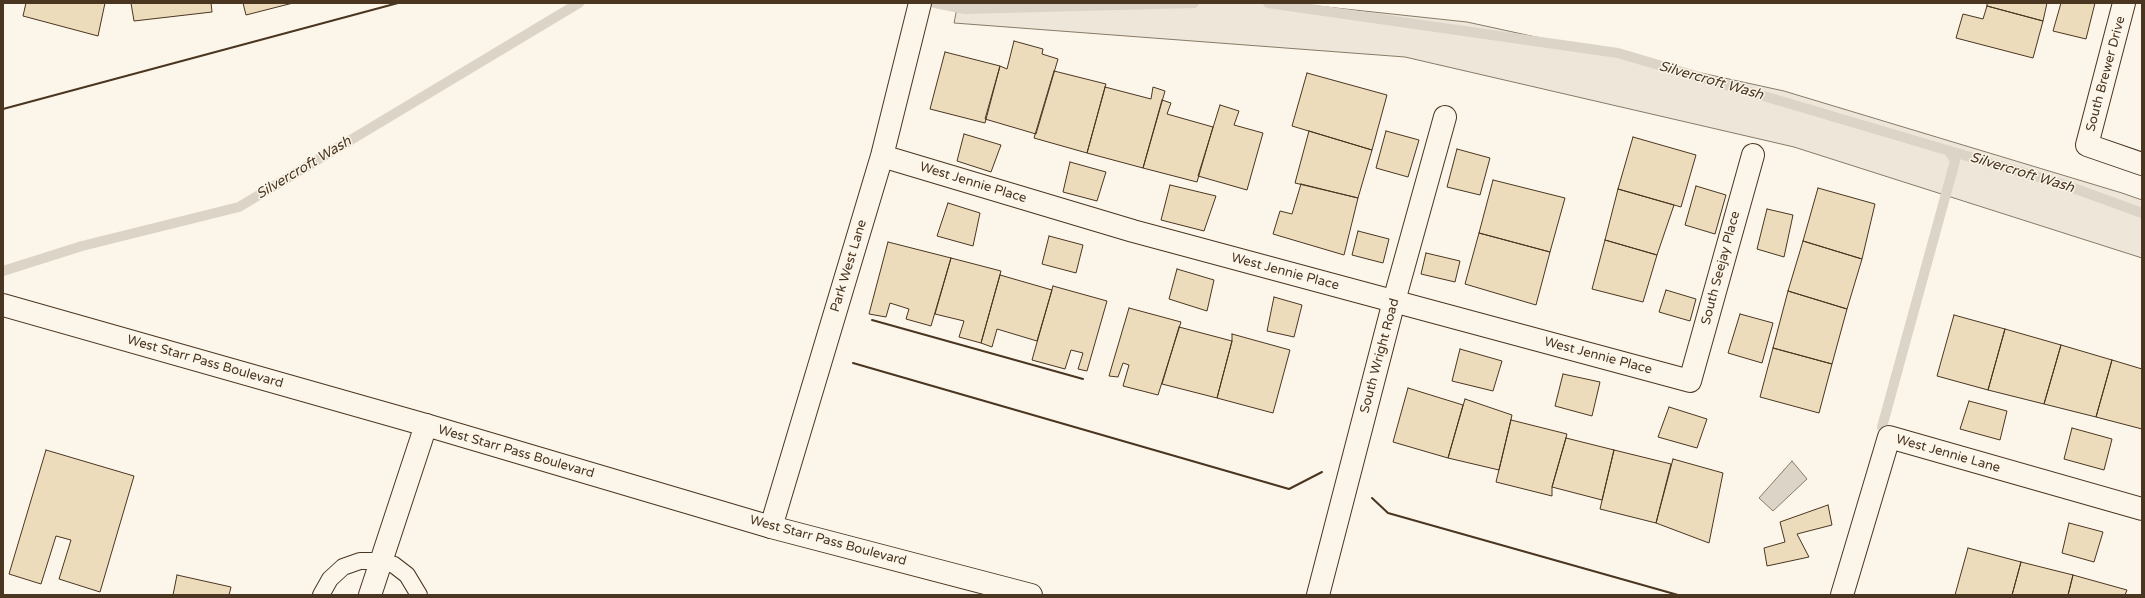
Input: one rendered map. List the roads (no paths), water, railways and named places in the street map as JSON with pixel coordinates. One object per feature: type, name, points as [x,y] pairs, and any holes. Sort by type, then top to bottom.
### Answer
[{"type":"street","name":"Park West Lane","points":[[771,527],[882,156],[920,3]]},
{"type":"street","name":"South Brewer Drive","points":[[2124,3],[2087,145],[2142,164]]},
{"type":"street","name":"South Wright Road","points":[[1318,595],[1394,301],[1445,117]]},
{"type":"street","name":"South Seejay Place","points":[[1690,381],[1752,155]]},
{"type":"street","name":"West Jennie Place","points":[[882,156],[1133,231],[1690,381]]},
{"type":"street","name":"West Starr Pass Boulevard","points":[[3,305],[426,425],[771,527],[1031,595]]},
{"type":"street","points":[[370,595],[426,425]]},
{"type":"street","name":"West Jennie Lane","points":[[1842,595],[1889,437],[2142,509]]},
{"type":"lane","points":[[321,595],[330,578],[344,567],[360,561],[380,561],[394,565],[407,575],[419,595]]},
{"type":"waterway","name":"Silvercroft Wash","points":[[3,271],[82,246],[239,207],[579,3]]},
{"type":"waterway","name":"Silvercroft Wash","points":[[935,3],[965,9],[1194,3]]},
{"type":"waterway","name":"Silvercroft Wash","points":[[1268,3],[1618,53],[2065,185],[2142,213]]},
{"type":"waterway","points":[[1882,427],[1955,161],[1949,151]]}]
